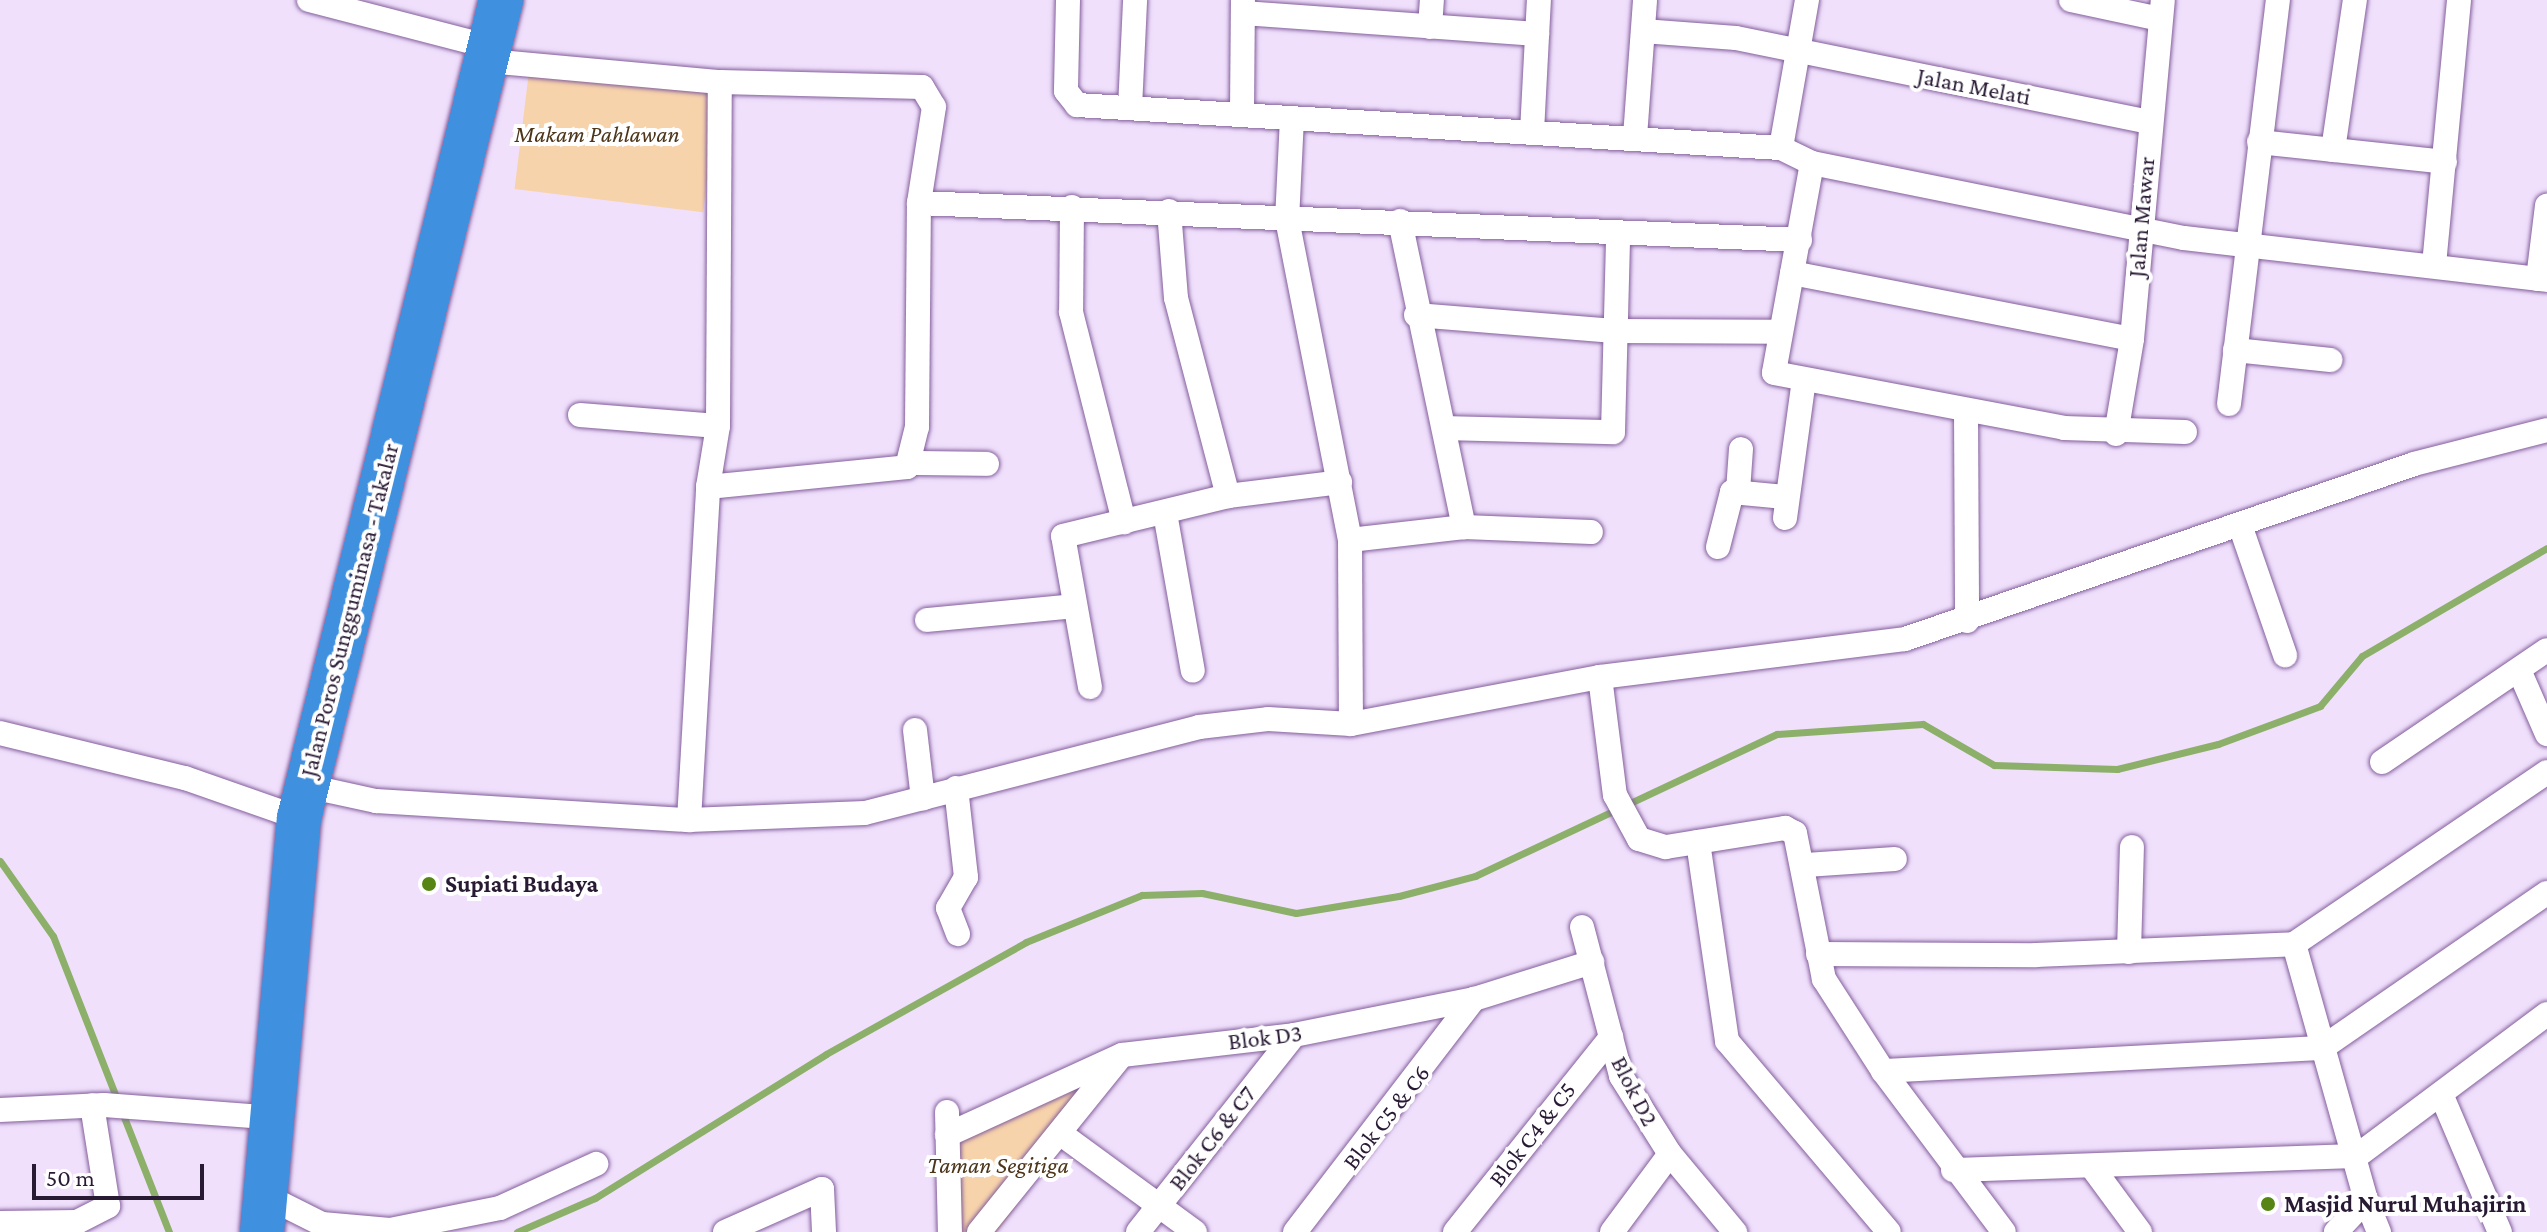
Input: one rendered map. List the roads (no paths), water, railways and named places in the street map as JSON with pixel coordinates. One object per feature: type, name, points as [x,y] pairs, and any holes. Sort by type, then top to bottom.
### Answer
[{"type":"highway","name":"Jalan Poros Sungguminasa - Takalar","points":[[264,1213],[276,1118],[303,802],[501,0]]},
{"type":"street","points":[[309,0],[489,54],[720,82],[928,91],[934,107],[919,203],[917,427],[909,463]]},
{"type":"street","points":[[1068,0],[1069,100],[1130,108],[1242,111],[1292,118],[1781,148],[1812,163],[2139,230],[2542,279],[2547,206]]},
{"type":"street","points":[[1130,108],[1135,0]]},
{"type":"street","points":[[1430,27],[1432,0]]},
{"type":"street","points":[[1532,132],[1539,0]]},
{"type":"street","points":[[1635,137],[1645,0]]},
{"type":"street","points":[[1781,148],[1807,0]]},
{"type":"street","points":[[2071,0],[2162,10]]},
{"type":"street","points":[[2229,404],[2278,0]]},
{"type":"street","points":[[2333,150],[2355,0]]},
{"type":"street","points":[[2434,265],[2459,0]]},
{"type":"street","points":[[1242,111],[1243,6],[1336,8],[1430,27],[1537,34]]},
{"type":"street","name":"Jalan Mawar","points":[[2116,434],[2132,339],[2139,230],[2162,10]]},
{"type":"street","name":"Jalan Melati","points":[[1643,31],[1798,51],[2149,122]]},
{"type":"street","points":[[689,820],[708,487],[718,426],[720,82]]},
{"type":"street","points":[[1292,118],[1287,219],[1350,540],[1351,724]]},
{"type":"street","points":[[2259,142],[2445,162]]},
{"type":"street","points":[[1812,163],[1800,240],[1772,371],[1966,411],[2116,434],[2185,432]]},
{"type":"street","points":[[919,203],[1400,221],[1618,235],[1800,240]]},
{"type":"street","points":[[1072,207],[1071,312],[1124,522]]},
{"type":"street","points":[[1169,211],[1176,298],[1228,496]]},
{"type":"street","points":[[1400,221],[1416,315],[1464,527]]},
{"type":"street","points":[[1444,428],[1613,432],[1618,235]]},
{"type":"street","points":[[1792,273],[2132,339]]},
{"type":"street","points":[[1416,315],[1614,331],[1778,332]]},
{"type":"street","points":[[2235,350],[2330,360]]},
{"type":"street","points":[[1738,491],[1785,507],[1804,380]]},
{"type":"street","points":[[1966,411],[1967,621]]},
{"type":"street","points":[[580,415],[718,426]]},
{"type":"street","points":[[0,733],[185,778],[303,802],[376,801],[689,820],[865,813],[1199,727],[1268,719],[1351,724],[1600,677],[1846,652],[1967,621],[2414,464],[2547,430]]},
{"type":"street","points":[[1738,491],[1741,449]]},
{"type":"street","points":[[708,487],[898,471],[909,463],[987,464]]},
{"type":"street","points":[[1090,687],[1063,538],[1228,496],[1340,482]]},
{"type":"street","points":[[1718,547],[1727,498],[1738,491]]},
{"type":"street","points":[[1165,513],[1193,671]]},
{"type":"street","points":[[2240,525],[2285,655]]},
{"type":"street","points":[[1350,540],[1464,527],[1591,532]]},
{"type":"street","points":[[927,620],[1074,606]]},
{"type":"street","points":[[2382,762],[2547,650]]},
{"type":"street","points":[[2519,670],[2547,734]]},
{"type":"street","points":[[1600,677],[1615,795],[1633,832],[1658,847],[1789,828],[1806,865],[1818,954],[1837,1003],[1953,1170],[2004,1232]]},
{"type":"street","points":[[915,730],[923,799]]},
{"type":"street","points":[[1818,954],[2129,952],[2294,944],[2547,772]]},
{"type":"street","points":[[956,788],[967,866],[965,887],[948,908],[958,934]]},
{"type":"street","points":[[1698,842],[1727,1041],[1889,1232]]},
{"type":"street","points":[[2129,952],[2132,847]]},
{"type":"street","points":[[1806,865],[1895,859]]},
{"type":"street","points":[[1883,1071],[2322,1048],[2547,893]]},
{"type":"street","name":"Blok D2","points":[[1582,927],[1621,1076],[1670,1154],[1735,1232]]},
{"type":"street","points":[[2294,944],[2322,1048],[2357,1156],[2366,1200],[2379,1232]]},
{"type":"street","name":"Blok D3","points":[[950,1232],[947,1124],[1122,1055],[1294,1035],[1474,999],[1592,962]]},
{"type":"street","name":"Blok C5 & C6","points":[[1295,1232],[1474,999]]},
{"type":"street","points":[[1953,1170],[2357,1156],[2547,1014]]},
{"type":"street","name":"Blok C6 & C7","points":[[1138,1232],[1294,1035]]},
{"type":"street","name":"Blok C4 & C5","points":[[1455,1232],[1611,1037]]},
{"type":"street","points":[[979,1232],[1122,1055]]},
{"type":"street","points":[[2441,1094],[2500,1232]]},
{"type":"street","points":[[0,1223],[77,1222],[108,1206],[98,1105]]},
{"type":"street","points":[[0,1110],[98,1105],[276,1118]]},
{"type":"street","points":[[1061,1134],[1160,1203],[1195,1232]]},
{"type":"street","points":[[1612,1232],[1670,1154]]},
{"type":"street","points":[[264,1213],[322,1224],[390,1230],[500,1208],[596,1164]]},
{"type":"street","points":[[2092,1167],[2140,1232]]},
{"type":"street","points":[[725,1232],[823,1180],[824,1232]]},
{"type":"street","points":[[2336,1232],[2366,1200]]},
{"type":"waterway","points":[[517,1232],[595,1198],[826,1054],[1026,942],[1142,895],[1202,893],[1296,913],[1399,896],[1475,876],[1777,734],[1923,724],[1994,765],[2117,769],[2218,744],[2320,706],[2362,656],[2547,548]]},
{"type":"waterway","points":[[0,861],[53,936],[169,1232]]},
{"type":"place","name":"Supiati Budaya","points":[[429,884]]},
{"type":"place","name":"Masjid Nurul Muhajirin","points":[[2268,1204]]},
{"type":"park label","name":"Makam Pahlawan","points":[[597,134]]},
{"type":"park label","name":"Taman Segitiga","points":[[998,1165]]}]
